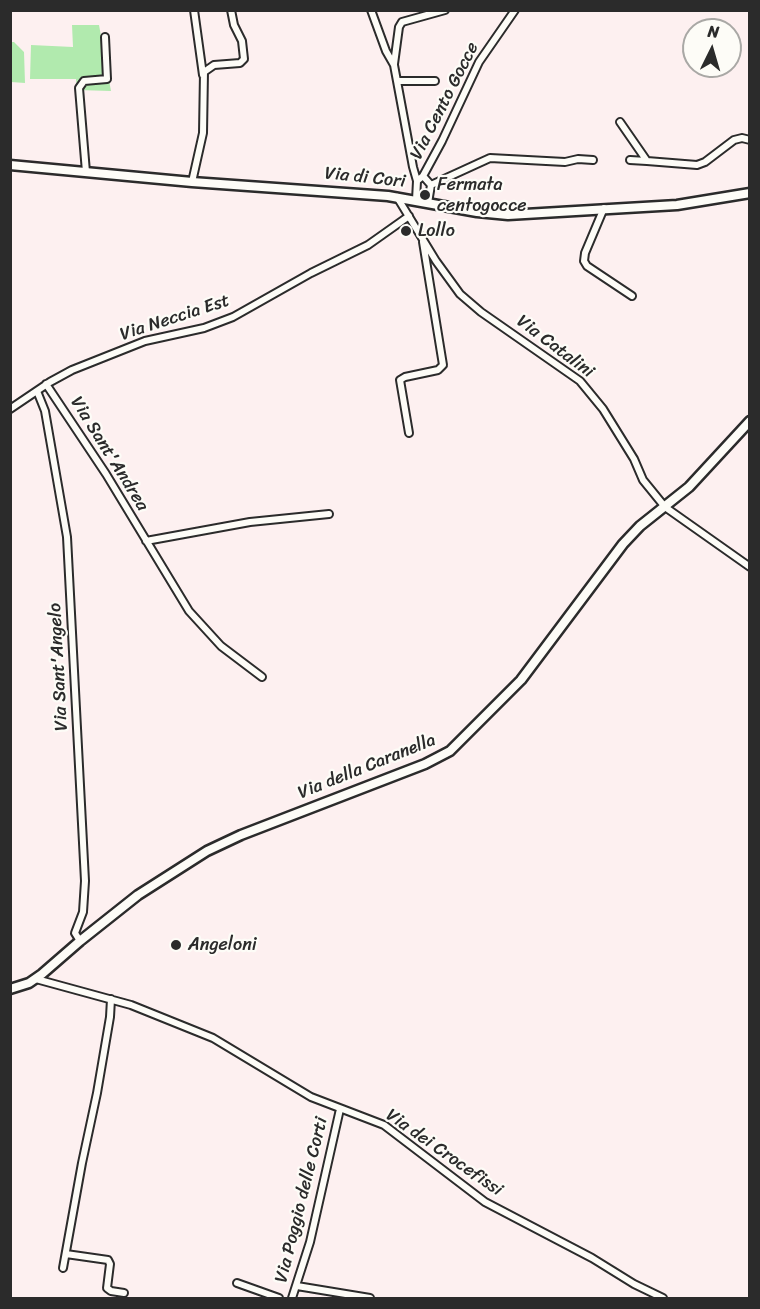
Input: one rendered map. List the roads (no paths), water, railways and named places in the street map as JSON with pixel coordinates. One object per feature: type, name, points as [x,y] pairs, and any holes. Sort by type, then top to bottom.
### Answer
[{"type":"main road","name":"Via di Cori","points":[[10,165],[192,182],[319,189],[397,197],[482,213],[512,215],[690,204],[750,194]]},
{"type":"main road","name":"Via della Caranella","points":[[10,989],[36,979],[145,890],[216,847],[425,764],[450,751],[523,677],[618,549],[640,526],[695,481],[750,422]]},
{"type":"street","points":[[192,182],[203,133],[203,75],[194,10]]},
{"type":"street","points":[[203,75],[211,66],[240,63],[243,60],[242,41],[234,25],[231,10]]},
{"type":"street","points":[[371,10],[386,51],[394,65],[413,167],[420,179],[431,185]]},
{"type":"street","points":[[394,65],[399,25],[402,22],[445,10]]},
{"type":"street","name":"Via Cento Gocce","points":[[420,179],[442,141],[482,57],[515,10]]},
{"type":"street","points":[[86,172],[79,88],[84,81],[107,79],[105,37]]},
{"type":"street","points":[[398,81],[435,81]]},
{"type":"street","points":[[620,122],[647,161]]},
{"type":"street","points":[[630,160],[697,165],[705,162],[735,140],[742,138],[750,140]]},
{"type":"street","points":[[431,185],[491,158],[563,162],[578,159],[593,160]]},
{"type":"street","points":[[416,200],[420,179]]},
{"type":"street","points":[[428,203],[431,185]]},
{"type":"street","name":"Via Catalini","points":[[397,197],[422,239],[466,300],[569,372],[585,387],[616,430],[642,477],[665,507],[750,567]]},
{"type":"street","points":[[604,208],[585,254],[584,262],[632,296]]},
{"type":"street","name":"Via Neccia Est","points":[[10,409],[46,384],[69,372],[134,345],[207,327],[233,317],[311,273],[368,245],[409,216]]},
{"type":"street","points":[[410,434],[400,380],[438,370],[443,364],[422,239]]},
{"type":"street","name":"Via Sant'Andrea","points":[[46,384],[106,474],[192,615],[221,646],[262,677]]},
{"type":"street","name":"Via Sant'Angelo","points":[[37,391],[45,411],[68,542],[85,885],[83,914],[75,933],[80,941]]},
{"type":"street","points":[[146,541],[250,522],[329,514]]},
{"type":"street","name":"Via dei Crocefissi","points":[[36,979],[111,999],[153,1013],[213,1038],[304,1093],[384,1125],[485,1202],[663,1299]]},
{"type":"street","points":[[63,1268],[97,1093],[111,999]]},
{"type":"street","name":"Via Poggio delle Corti","points":[[292,1299],[310,1242],[340,1109]]},
{"type":"street","points":[[66,1254],[107,1259],[110,1263],[107,1288],[124,1293]]},
{"type":"street","points":[[237,1284],[279,1299]]},
{"type":"street","points":[[297,1286],[370,1299]]},
{"type":"place","name":"Fermata centogocce","points":[[425,195]]},
{"type":"place","name":"Lollo","points":[[406,231]]},
{"type":"place","name":"Angeloni","points":[[176,945]]}]
